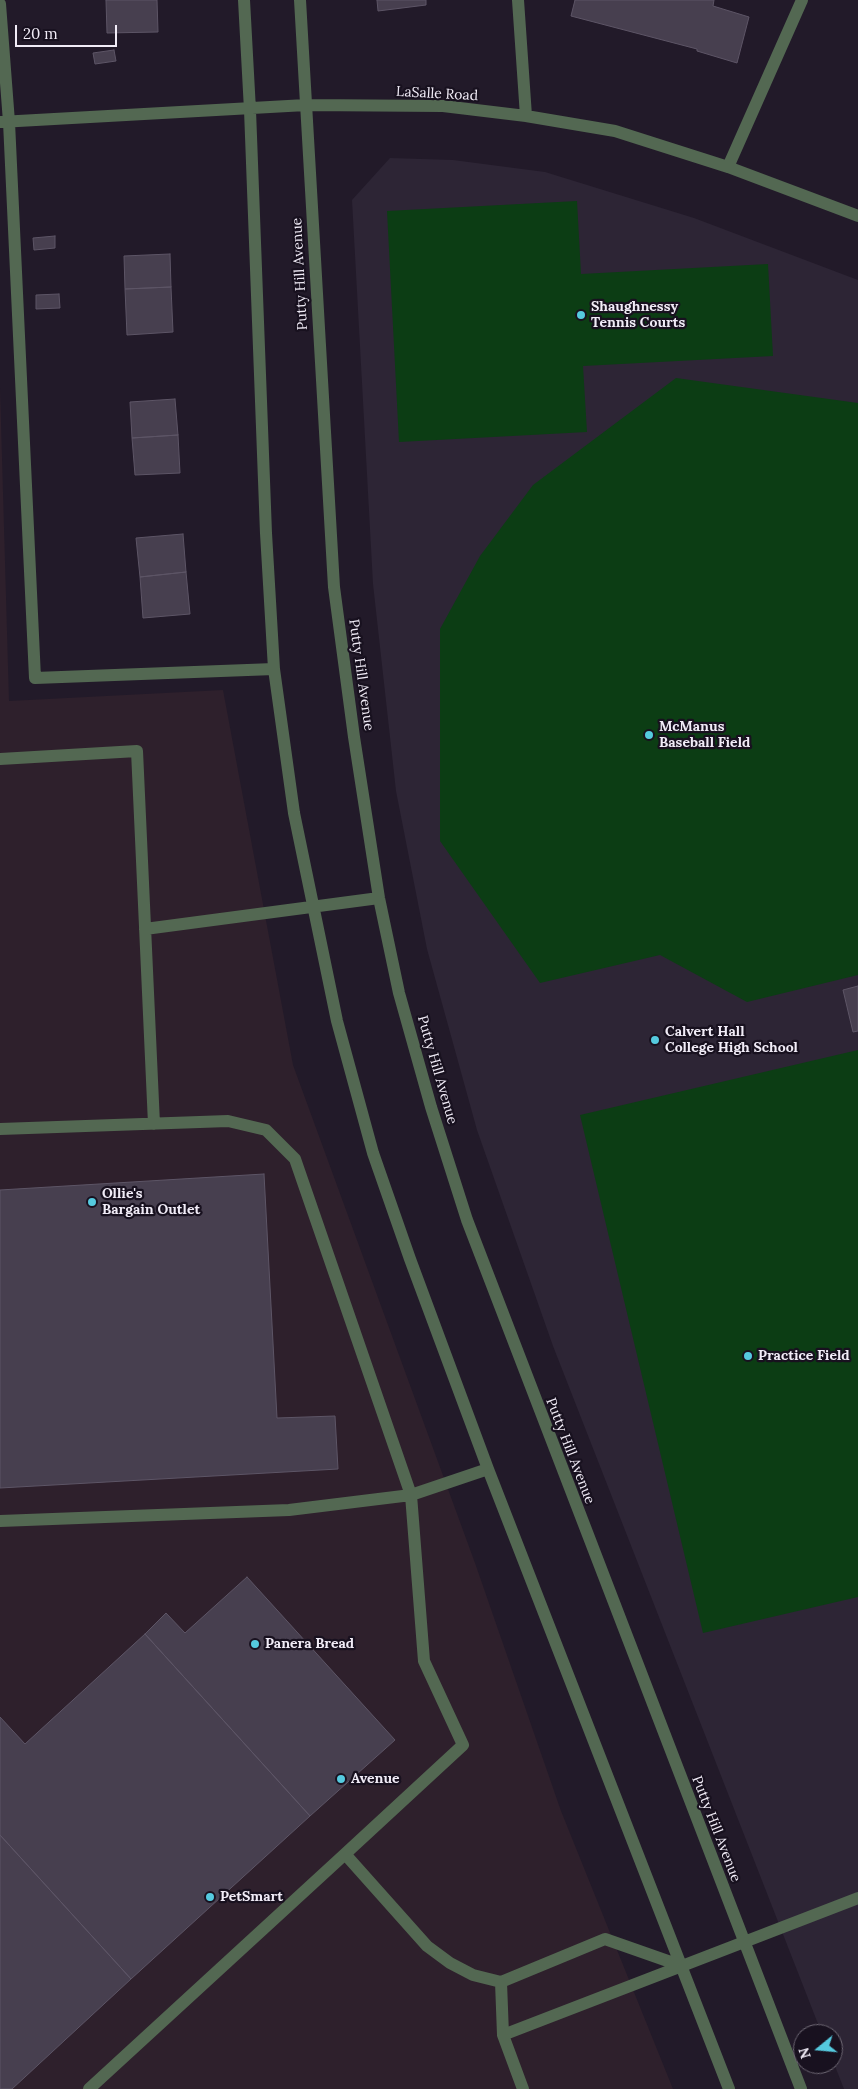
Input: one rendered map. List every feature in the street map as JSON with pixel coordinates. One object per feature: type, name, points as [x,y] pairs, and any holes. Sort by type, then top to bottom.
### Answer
[{"type":"street","points":[[244,0],[266,533],[274,669],[294,813],[337,1022],[373,1153],[488,1469],[729,2089]]},
{"type":"street","name":"Putty Hill Avenue","points":[[300,0],[334,587],[354,737],[380,898],[399,993],[431,1107],[467,1220],[801,2089]]},
{"type":"street","points":[[518,0],[526,116]]},
{"type":"street","points":[[728,167],[802,0]]},
{"type":"street","points":[[0,4],[4,122],[35,678],[274,669]]},
{"type":"street","name":"LaSalle Road","points":[[4,122],[250,110],[306,105],[443,106],[526,116],[615,131],[728,167],[858,216]]},
{"type":"street","points":[[0,759],[137,751],[154,1124]]},
{"type":"street","points":[[145,928],[380,898]]},
{"type":"street","points":[[0,1130],[228,1121],[266,1130],[296,1159],[411,1495],[424,1661],[463,1745],[89,2089]]},
{"type":"street","points":[[0,1521],[289,1510],[411,1495],[488,1469]]},
{"type":"street","points":[[345,1854],[427,1946],[450,1963],[472,1975],[501,1982],[605,1939],[682,1966]]},
{"type":"street","points":[[504,2035],[858,1898]]},
{"type":"street","points":[[501,1982],[504,2035],[524,2089]]},
{"type":"shaded area","name":"Calvert Hall College High School","points":[[390,158],[453,160],[545,172],[694,218],[858,280],[858,2089],[844,2089],[838,2074],[843,2074],[843,2024],[818,2024],[553,1346],[477,1130],[427,949],[396,791],[373,584],[352,200]]},
{"type":"shaded area","points":[[0,388],[9,701],[223,690],[293,1065],[475,1563],[561,1811],[673,2089],[0,2089]]},
{"type":"green space","name":"Shaughnessy Tennis Courts","points":[[577,201],[581,274],[768,264],[773,356],[583,366],[587,432],[399,442],[387,211]]},
{"type":"green space","name":"McManus Baseball Field","points":[[676,378],[858,403],[858,975],[747,1002],[660,955],[540,983],[440,841],[440,629],[480,556],[533,485]]},
{"type":"green space","name":"Practice Field","points":[[858,1050],[858,1597],[703,1633],[580,1115]]},
{"type":"building","points":[[106,0],[157,0],[158,32],[107,33]]},
{"type":"building","points":[[377,0],[426,0],[426,5],[378,11]]},
{"type":"building","points":[[575,0],[714,0],[713,6],[749,17],[737,63],[697,51],[697,49],[571,16]]},
{"type":"building","points":[[114,50],[116,61],[95,64],[93,53]]},
{"type":"building","points":[[55,236],[55,248],[34,250],[33,238]]},
{"type":"building","points":[[170,254],[171,287],[125,289],[124,256]]},
{"type":"building","points":[[171,287],[173,332],[127,335],[125,289]]},
{"type":"building","points":[[59,294],[60,308],[36,309],[36,295]]},
{"type":"building","points":[[175,399],[178,435],[132,438],[130,402]]},
{"type":"building","points":[[178,435],[180,473],[135,475],[132,438]]},
{"type":"building","points":[[183,534],[186,572],[140,577],[136,538]]},
{"type":"building","points":[[186,572],[190,614],[143,618],[140,577]]},
{"type":"building","points":[[858,986],[858,1031],[853,1032],[843,990]]},
{"type":"building","points":[[264,1174],[277,1418],[335,1416],[338,1469],[0,1488],[0,1190]]},
{"type":"building","points":[[247,1577],[395,1740],[310,1816],[145,1634],[166,1613],[185,1633]]},
{"type":"building","points":[[145,1634],[310,1816],[131,1979],[0,1835],[0,1717],[25,1744]]},
{"type":"building","points":[[0,1835],[131,1979],[12,2089],[0,2089]]},
{"type":"place","name":"Shaughnessy Tennis Courts","points":[[581,315]]},
{"type":"place","name":"McManus Baseball Field","points":[[649,735]]},
{"type":"place","name":"Calvert Hall College High School","points":[[655,1040]]},
{"type":"place","name":"Ollie's Bargain Outlet","points":[[92,1202]]},
{"type":"place","name":"Practice Field","points":[[748,1356]]},
{"type":"place","name":"Panera Bread","points":[[255,1644]]},
{"type":"place","name":"Avenue","points":[[341,1779]]},
{"type":"place","name":"PetSmart","points":[[210,1897]]}]
